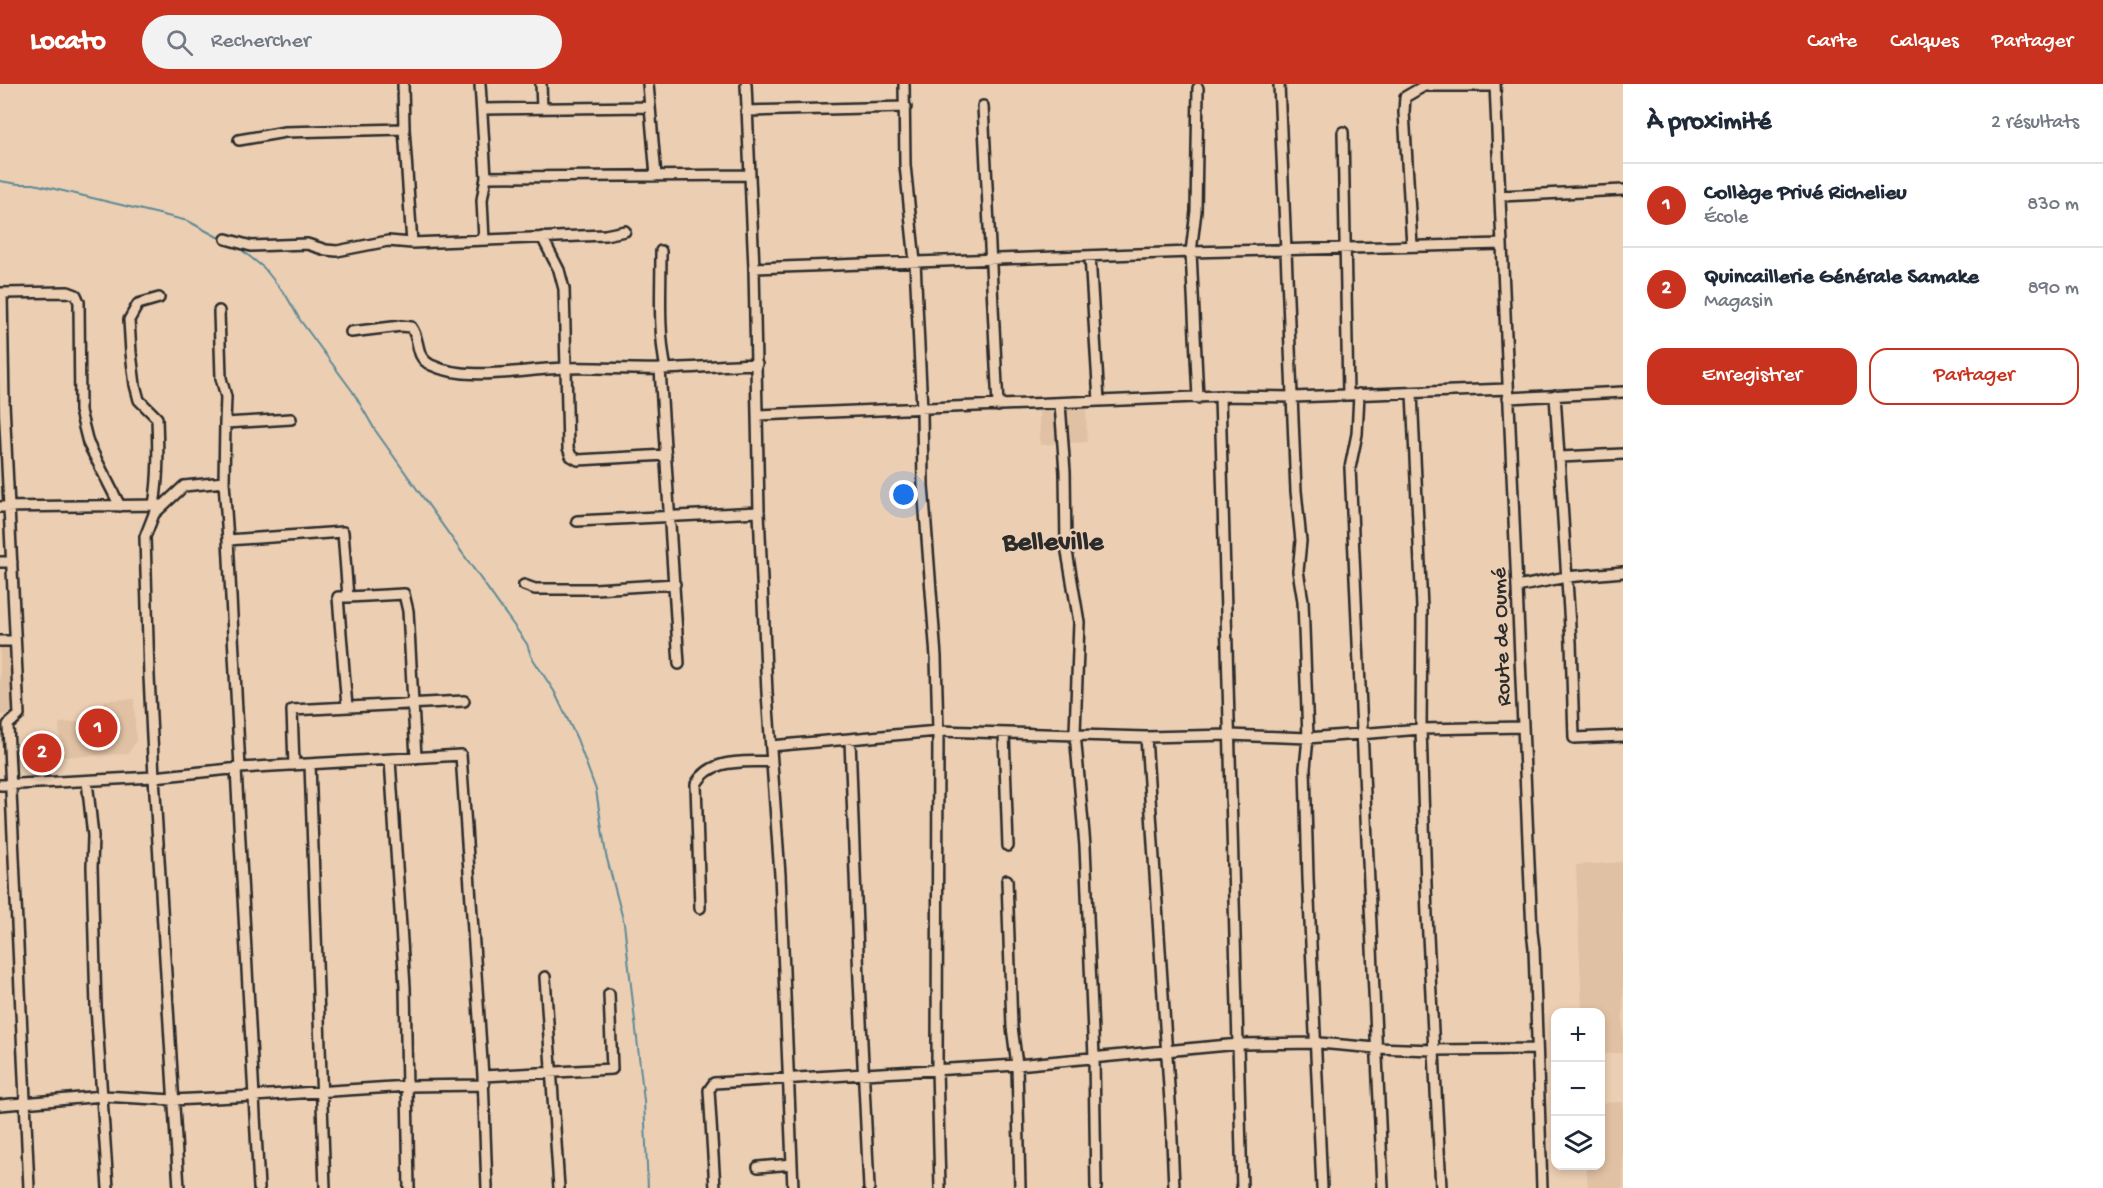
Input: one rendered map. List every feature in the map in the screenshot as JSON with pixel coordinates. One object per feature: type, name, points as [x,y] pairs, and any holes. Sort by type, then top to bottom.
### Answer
[{"type":"street","points":[[403,84],[412,243]]},
{"type":"street","points":[[480,84],[486,177],[482,201],[484,240]]},
{"type":"street","points":[[541,84],[542,108]]},
{"type":"street","points":[[648,84],[656,176]]},
{"type":"street","points":[[746,84],[757,364],[759,512],[771,761],[780,875],[793,1188]]},
{"type":"street","points":[[904,84],[905,165],[915,262],[923,485],[933,599],[938,731],[940,1188]]},
{"type":"street","points":[[1279,84],[1296,491],[1301,541],[1298,571],[1303,601],[1308,738],[1305,768],[1322,1188]]},
{"type":"street","points":[[1412,246],[1405,97],[1424,86],[1495,85]]},
{"type":"street","name":"Route de Oumé","points":[[1495,85],[1542,1188]]},
{"type":"street","points":[[1198,88],[1196,211],[1191,252],[1198,398]]},
{"type":"street","points":[[983,106],[998,406]]},
{"type":"street","points":[[483,109],[649,107]]},
{"type":"street","points":[[746,111],[906,107]]},
{"type":"street","points":[[239,140],[285,132],[404,129]]},
{"type":"street","points":[[1343,132],[1348,395]]},
{"type":"street","points":[[486,177],[750,175]]},
{"type":"street","points":[[1500,196],[1623,190]]},
{"type":"street","points":[[226,239],[251,246],[307,244],[337,251],[388,241],[412,243],[605,235],[625,231]]},
{"type":"street","points":[[542,237],[559,270],[564,289],[568,448],[571,456],[578,460],[666,455]]},
{"type":"street","points":[[754,268],[1191,252],[1502,244]]},
{"type":"street","points":[[661,251],[660,311],[666,455],[679,664]]},
{"type":"street","points":[[1090,256],[1099,401]]},
{"type":"street","points":[[30,1188],[8,725],[19,715],[12,562],[5,507],[1,293],[68,292],[76,295],[79,302],[80,411],[88,443],[120,506]]},
{"type":"street","points":[[159,298],[138,304],[129,320],[138,400],[157,418],[159,452],[158,505],[145,537],[154,777],[178,1188]]},
{"type":"street","points":[[219,311],[221,378],[226,397],[224,482],[259,1188]]},
{"type":"street","points":[[351,332],[401,326],[411,327],[416,334],[422,358],[431,365],[454,372],[484,373],[567,368],[663,369],[757,364]]},
{"type":"street","points":[[1412,393],[1422,608],[1422,729],[1433,1050],[1441,1188]]},
{"type":"street","points":[[758,414],[1220,396],[1623,393]]},
{"type":"street","points":[[1359,394],[1358,434],[1350,468],[1383,1188]]},
{"type":"street","points":[[1555,395],[1571,642],[1574,738],[1623,736]]},
{"type":"street","points":[[1220,396],[1242,1188]]},
{"type":"street","points":[[1060,404],[1065,472],[1066,546],[1079,622],[1074,734],[1085,846],[1094,1057],[1096,1188]]},
{"type":"street","points":[[225,423],[291,419]]},
{"type":"street","points":[[1560,457],[1623,454]]},
{"type":"street","points":[[5,507],[158,505],[184,486],[224,482]]},
{"type":"street","points":[[577,522],[759,512]]},
{"type":"street","points":[[228,540],[343,532],[348,597]]},
{"type":"street","points":[[0,562],[12,562]]},
{"type":"street","points":[[1516,587],[1566,577],[1623,572]]},
{"type":"street","points":[[524,585],[535,589],[595,590],[675,584]]},
{"type":"street","points":[[347,707],[338,597],[404,594],[408,611],[416,758]]},
{"type":"street","points":[[0,641],[15,641]]},
{"type":"street","points":[[294,765],[292,710],[464,701]]},
{"type":"street","points":[[771,746],[938,731],[1146,737],[1230,735],[1308,738],[1422,729],[1523,727]]},
{"type":"street","points":[[1004,734],[1008,846]]},
{"type":"street","points":[[1146,737],[1174,1188]]},
{"type":"street","points":[[850,740],[869,1188]]},
{"type":"street","points":[[0,785],[154,777],[238,769],[461,755],[484,1081],[487,1188]]},
{"type":"street","points":[[390,760],[405,987],[409,1188]]},
{"type":"street","points":[[700,908],[696,784],[702,774],[720,764],[771,761]]},
{"type":"street","points":[[310,764],[325,1188]]},
{"type":"street","points":[[87,781],[93,836],[96,1008],[108,1188]]},
{"type":"street","points":[[1007,880],[1012,1027],[1017,1065],[1020,1188]]},
{"type":"street","points":[[545,977],[559,1188]]},
{"type":"street","points":[[0,1105],[103,1096],[172,1100],[254,1096],[484,1081],[612,1069],[609,994]]},
{"type":"street","points":[[715,1188],[709,1090],[714,1083],[1017,1065],[1239,1044],[1316,1044],[1433,1050],[1537,1049]]},
{"type":"street","points":[[758,1167],[792,1164]]},
{"type":"shaded area","points":[[1086,408],[1087,442],[1040,445],[1039,410]]},
{"type":"shaded area","points":[[0,646],[10,646],[12,714],[0,715]]},
{"type":"shaded area","points":[[134,699],[136,741],[128,754],[61,757],[59,723],[104,720],[104,700]]},
{"type":"shaded area","points":[[1623,862],[1623,1053],[1605,1054],[1605,1008],[1582,1008],[1576,865]]},
{"type":"shaded area","points":[[1623,1102],[1623,1188],[1588,1188],[1586,1170],[1605,1170],[1605,1103]]},
{"type":"waterway","points":[[0,181],[34,184],[188,221],[223,240]]},
{"type":"waterway","points":[[231,244],[264,268],[287,297],[300,320],[353,392],[375,430],[527,644],[531,656],[554,691],[577,739],[596,790],[606,855],[624,923],[644,1101],[648,1188]]},
{"type":"place","name":"Collège Privé Richelieu","points":[[98,728]]},
{"type":"place","name":"Quincaillerie Générale Samake","points":[[42,753]]},
{"type":"district","name":"Belleville","points":[[1053,539]]}]
